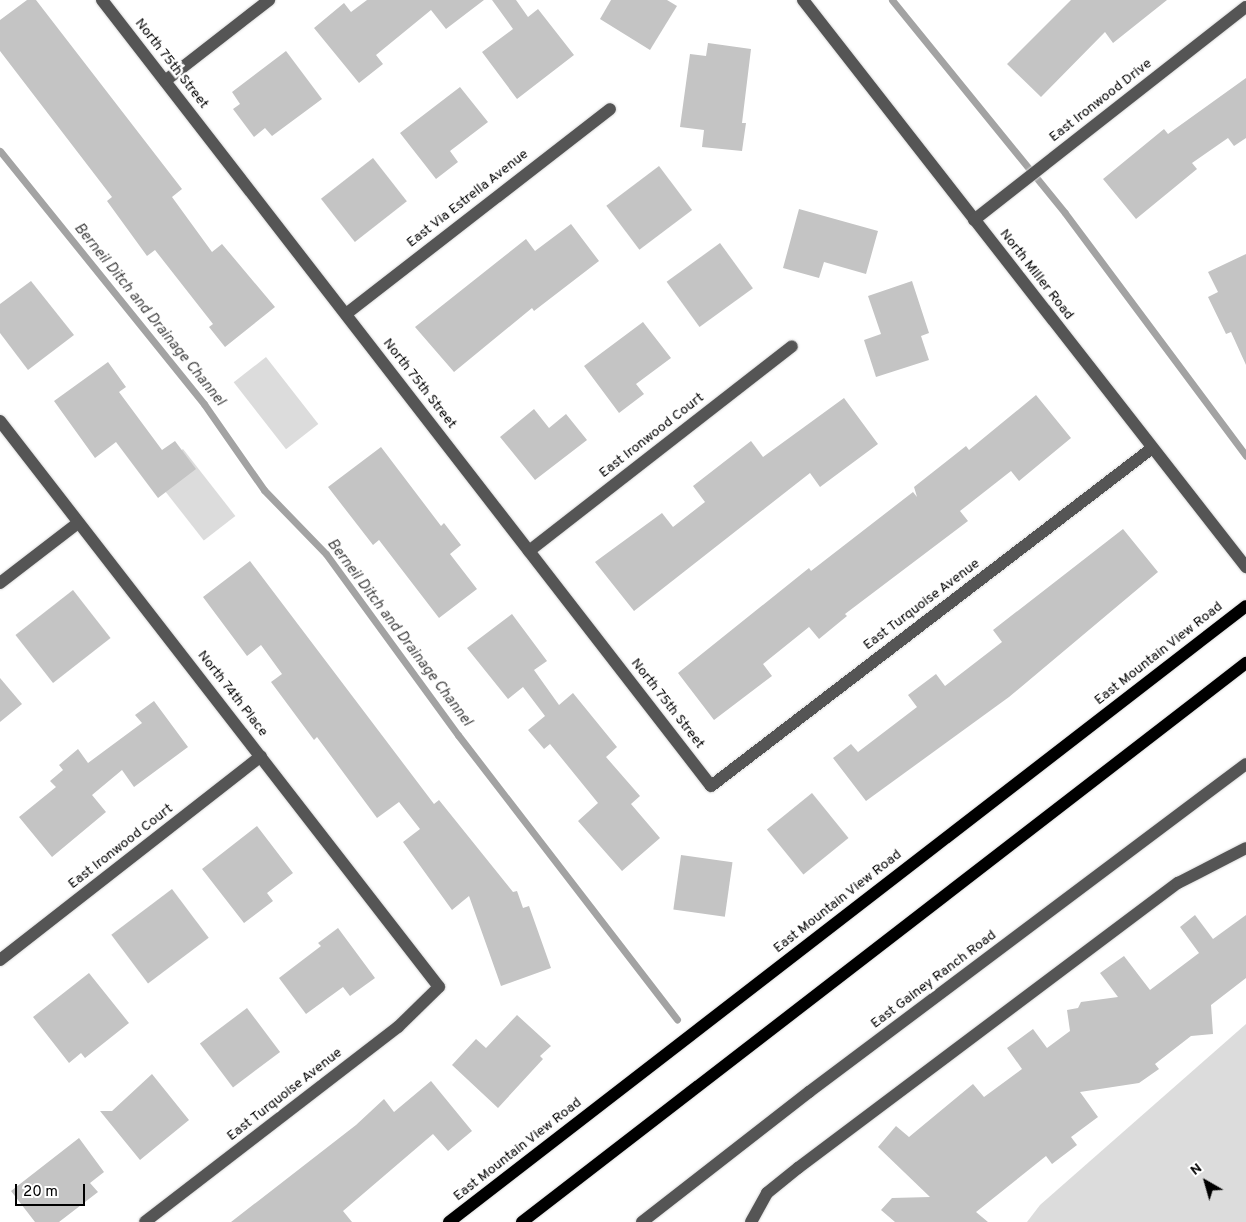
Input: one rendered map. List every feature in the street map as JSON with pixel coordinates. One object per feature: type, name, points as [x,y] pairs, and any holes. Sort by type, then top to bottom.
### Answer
[{"type":"main road","name":"East Mountain View Road","points":[[449,1222],[1246,606]]},
{"type":"main road","points":[[522,1222],[1246,663]]},
{"type":"street","name":"North 75th Street","points":[[102,0],[711,786]]},
{"type":"street","points":[[165,81],[269,0]]},
{"type":"street","name":"North Miller Road","points":[[802,0],[1152,449],[1246,566]]},
{"type":"street","name":"East Ironwood Drive","points":[[974,220],[1246,6]]},
{"type":"street","name":"East Via Estrella Avenue","points":[[346,314],[610,109]]},
{"type":"street","name":"East Ironwood Court","points":[[529,551],[792,346]]},
{"type":"street","name":"North 74th Place","points":[[0,421],[439,987]]},
{"type":"street","name":"East Turquoise Avenue","points":[[711,786],[1152,449]]},
{"type":"street","points":[[0,583],[78,523]]},
{"type":"street","name":"East Ironwood Court","points":[[0,960],[261,756]]},
{"type":"street","name":"East Gainey Ranch Road","points":[[642,1222],[809,1092],[1246,764]]},
{"type":"street","points":[[751,1222],[767,1193],[798,1168],[1178,883],[1246,848]]},
{"type":"street","name":"East Turquoise Avenue","points":[[145,1222],[398,1027],[439,987]]},
{"type":"shaded area","points":[[266,357],[318,424],[286,449],[234,382]]},
{"type":"shaded area","points":[[183,449],[235,516],[204,541],[151,474]]},
{"type":"shaded area","points":[[1246,1024],[1246,1222],[1027,1222],[1040,1205]]},
{"type":"building","points":[[27,0],[36,0],[182,189],[172,197],[212,252],[222,244],[275,307],[225,347],[209,327],[213,324],[155,250],[147,256],[107,201],[112,197],[0,51],[0,20]]},
{"type":"building","points":[[367,0],[484,0],[446,29],[431,10],[376,55],[383,64],[359,83],[314,28],[344,3],[351,12]]},
{"type":"building","points":[[492,0],[516,0],[528,17],[538,9],[574,55],[517,99],[482,52],[513,29]]},
{"type":"building","points":[[611,0],[667,0],[677,6],[650,50],[600,19]]},
{"type":"building","points":[[1071,0],[1167,0],[1113,43],[1105,32],[1041,97],[1007,64]]},
{"type":"building","points":[[708,43],[751,49],[742,123],[746,123],[742,151],[702,147],[704,130],[680,127],[690,54],[706,56]]},
{"type":"building","points":[[286,51],[322,99],[272,136],[265,128],[254,137],[233,109],[240,104],[232,92]]},
{"type":"building","points":[[1246,78],[1246,138],[1234,146],[1228,138],[1192,163],[1197,169],[1136,219],[1103,179],[1164,129],[1168,134]]},
{"type":"building","points":[[460,87],[488,122],[450,151],[458,162],[436,179],[400,133]]},
{"type":"building","points":[[373,158],[407,201],[355,242],[321,199]]},
{"type":"building","points":[[659,166],[692,210],[639,250],[606,206]]},
{"type":"building","points":[[799,209],[878,231],[866,274],[824,262],[819,278],[783,268]]},
{"type":"building","points":[[571,224],[599,261],[534,311],[532,308],[454,372],[415,327],[526,239],[535,251]]},
{"type":"building","points":[[720,243],[753,288],[700,327],[667,282]]},
{"type":"building","points":[[1246,254],[1246,365],[1231,332],[1226,334],[1208,297],[1218,292],[1208,272]]},
{"type":"building","points":[[31,281],[74,335],[28,370],[0,333],[0,304]]},
{"type":"building","points":[[912,281],[929,333],[921,336],[929,360],[876,377],[864,340],[881,334],[868,296]]},
{"type":"building","points":[[643,322],[671,358],[636,384],[644,394],[619,413],[584,366]]},
{"type":"building","points":[[108,362],[126,387],[119,392],[162,450],[175,441],[196,469],[158,498],[116,442],[95,458],[54,401]]},
{"type":"building","points":[[1036,395],[1071,438],[1019,481],[1011,471],[960,511],[968,521],[845,614],[847,616],[819,639],[809,627],[763,664],[772,676],[714,720],[678,673],[809,568],[811,571],[913,492],[917,497],[914,487],[966,446],[969,450]]},
{"type":"building","points":[[844,398],[878,444],[820,487],[810,473],[634,611],[595,562],[662,513],[673,527],[705,502],[693,486],[751,441],[763,457]]},
{"type":"building","points":[[534,409],[549,428],[566,414],[587,440],[535,480],[500,437]]},
{"type":"building","points":[[381,447],[441,526],[444,523],[461,545],[450,554],[477,589],[439,618],[379,540],[373,545],[328,487]]},
{"type":"building","points":[[1123,529],[1158,572],[1009,697],[866,801],[833,758],[851,744],[858,752],[917,707],[908,695],[936,674],[945,686],[1002,642],[993,630]]},
{"type":"building","points":[[250,561],[434,804],[439,800],[513,892],[517,891],[523,908],[529,906],[551,968],[501,986],[469,896],[452,910],[403,842],[420,829],[399,802],[377,818],[317,737],[314,740],[271,682],[282,674],[261,645],[247,656],[203,597]]},
{"type":"building","points":[[73,590],[111,638],[53,683],[15,635]]},
{"type":"building","points":[[512,614],[547,661],[534,670],[559,705],[573,693],[617,747],[606,757],[640,796],[631,804],[660,838],[622,871],[578,821],[598,803],[550,744],[544,749],[528,730],[545,716],[523,687],[508,699],[467,648]]},
{"type":"building","points":[[0,678],[22,704],[0,722]]},
{"type":"building","points":[[154,701],[188,747],[134,787],[122,770],[92,795],[106,812],[52,857],[19,817],[56,787],[50,781],[63,770],[59,765],[78,749],[88,763],[142,723],[135,715]]},
{"type":"building","points":[[812,793],[849,838],[803,875],[767,830]]},
{"type":"building","points":[[257,826],[293,873],[267,893],[273,901],[244,923],[202,869]]},
{"type":"building","points":[[681,855],[732,862],[725,917],[673,909]]},
{"type":"building","points":[[172,889],[209,938],[148,983],[111,935]]},
{"type":"building","points":[[1195,915],[1213,939],[1246,915],[1246,978],[1211,1005],[1213,1034],[1191,1036],[1155,1064],[1159,1069],[1139,1083],[1080,1092],[1098,1117],[1071,1137],[1077,1145],[1052,1164],[1046,1156],[976,1212],[988,1222],[895,1222],[881,1210],[892,1198],[930,1197],[878,1147],[896,1126],[909,1137],[973,1084],[984,1097],[1022,1069],[1007,1048],[1033,1029],[1047,1048],[1070,1031],[1067,1010],[1078,1008],[1081,1002],[1118,997],[1100,973],[1124,956],[1150,990],[1199,953],[1180,927]]},
{"type":"building","points":[[338,928],[375,978],[350,996],[343,987],[306,1014],[279,978],[321,946],[318,943]]},
{"type":"building","points":[[89,973],[129,1023],[85,1058],[81,1053],[69,1063],[33,1017]]},
{"type":"building","points":[[247,1008],[280,1052],[233,1087],[200,1044]]},
{"type":"building","points":[[517,1015],[551,1046],[540,1056],[543,1059],[498,1108],[452,1065],[476,1039],[486,1048]]},
{"type":"building","points":[[152,1074],[189,1120],[140,1160],[100,1111],[112,1111]]},
{"type":"building","points":[[431,1081],[472,1131],[448,1151],[433,1134],[343,1211],[352,1222],[231,1222],[356,1125],[384,1099],[394,1112]]},
{"type":"building","points":[[79,1138],[104,1172],[90,1183],[98,1192],[59,1222],[35,1222],[11,1191]]},
{"type":"waterway","points":[[892,0],[1065,213],[1246,456]]},
{"type":"waterway","name":"Berneil Ditch and Drainage Channel","points":[[0,151],[204,404],[264,490],[326,554],[458,735],[677,1019]]}]
